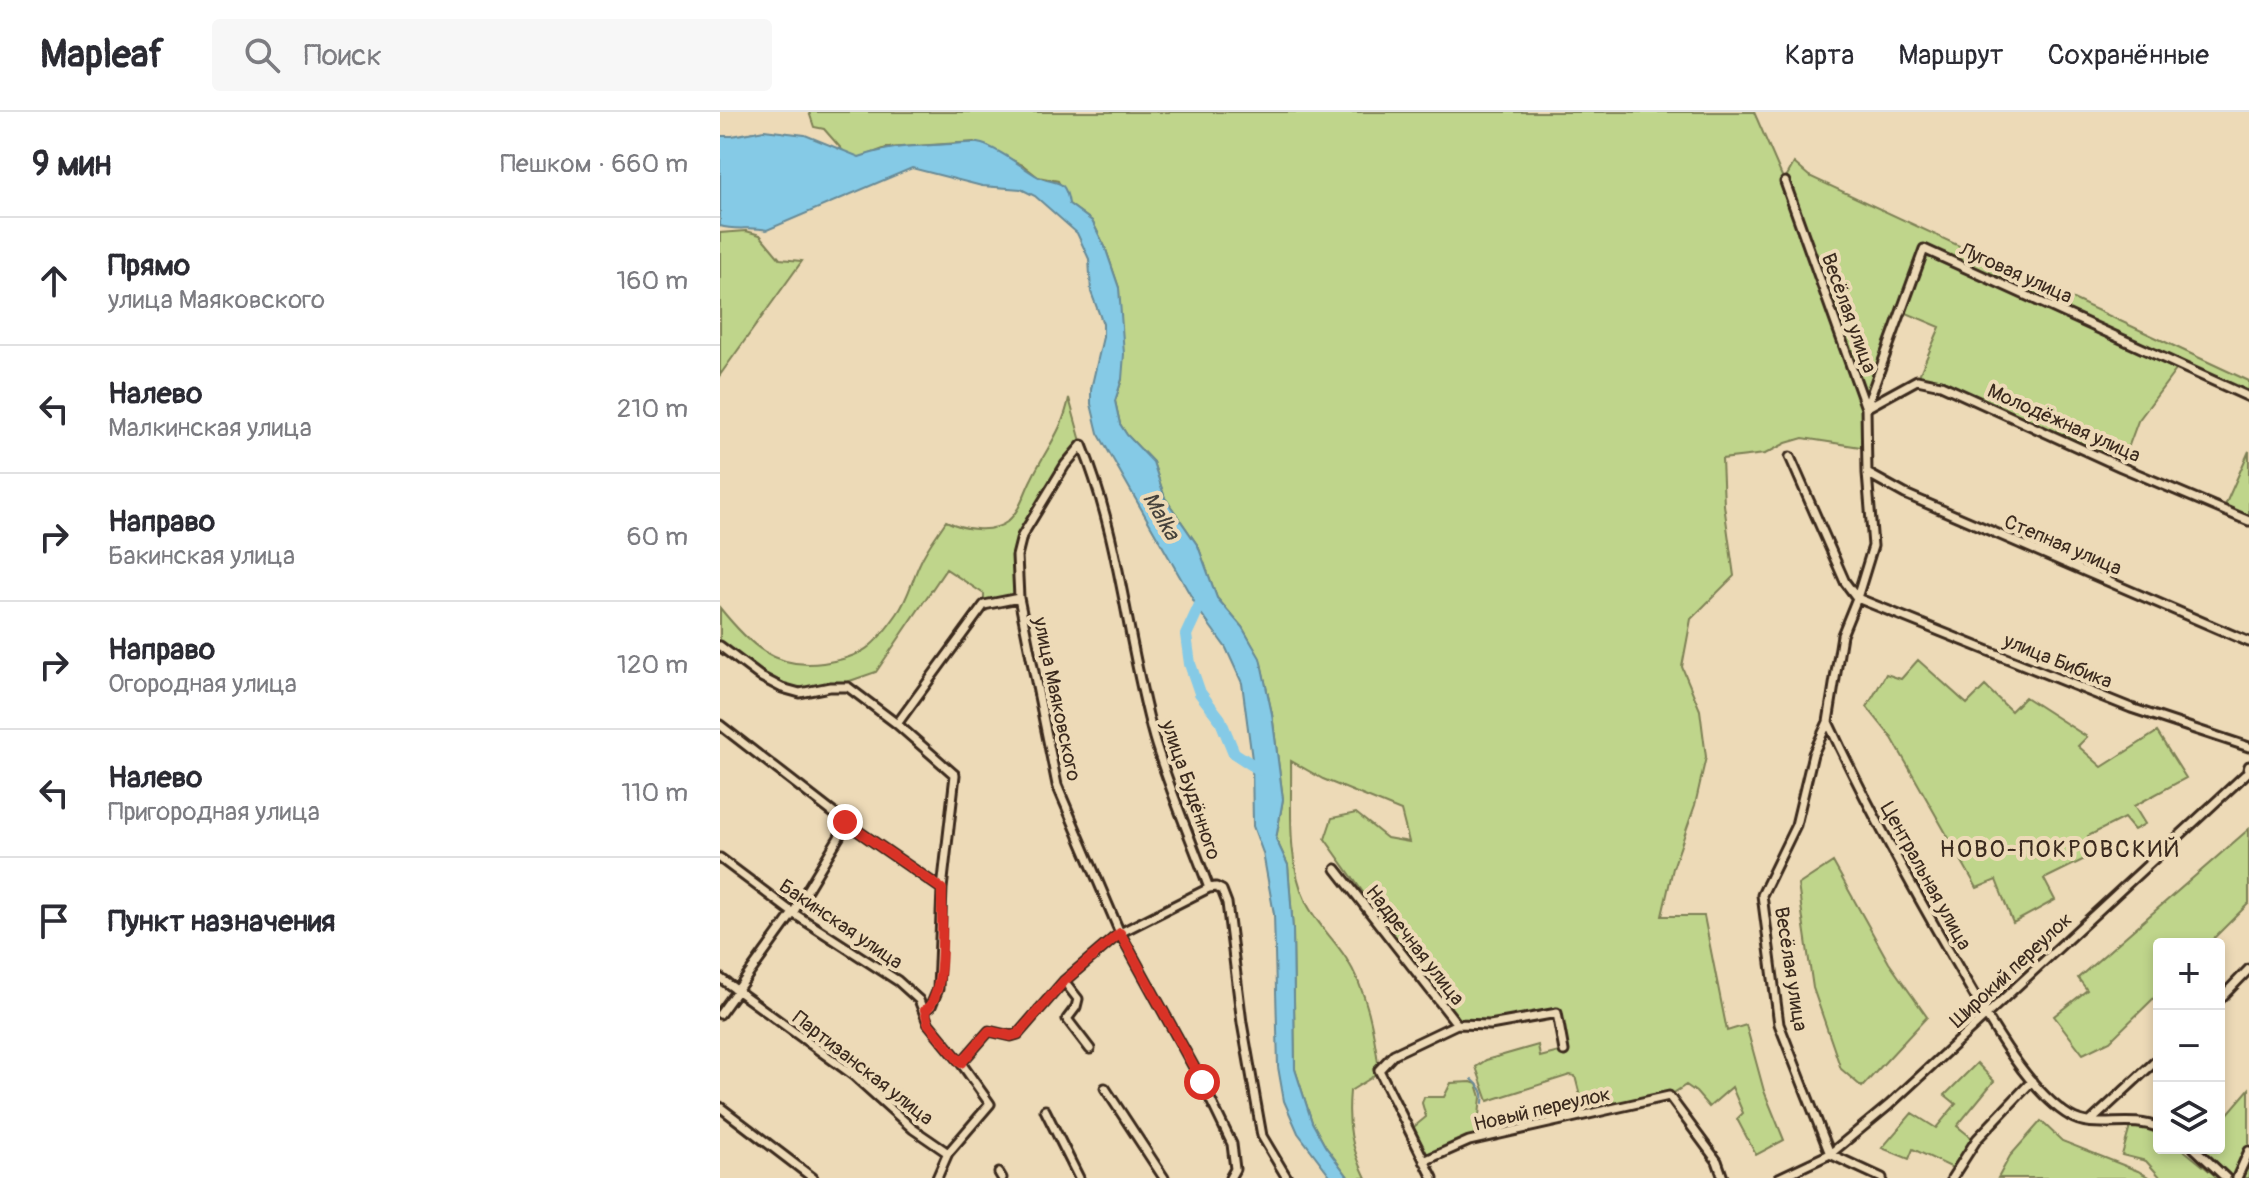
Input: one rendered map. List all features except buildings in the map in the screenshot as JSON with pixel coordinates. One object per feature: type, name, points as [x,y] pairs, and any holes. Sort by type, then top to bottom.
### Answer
[{"type":"street","name":"Весёлая улица","points":[[1785,182],[1866,408],[1873,546],[1842,635],[1828,722],[1813,754],[1796,825],[1762,895],[1779,1024],[1830,1154]]},
{"type":"street","name":"Луговая улица","points":[[1866,408],[1924,249],[2249,397]]},
{"type":"street","name":"Молодёжная улица","points":[[1866,408],[1917,380],[1941,385],[2249,521]]},
{"type":"street","name":"улица Маяковского","points":[[1082,445],[1065,465],[1022,536],[1017,556],[1019,598],[1057,785],[1120,933],[1202,1082],[1232,1144],[1235,1169],[1230,1178]]},
{"type":"street","name":"улица Будённого","points":[[1082,445],[1092,469],[1106,524],[1154,739],[1209,888],[1222,890],[1227,903],[1242,1023],[1262,1136],[1287,1178]]},
{"type":"street","points":[[1790,457],[1845,582],[1857,598]]},
{"type":"street","name":"Степная улица","points":[[1867,473],[1905,494],[2249,642]]},
{"type":"street","points":[[897,724],[984,605],[1019,598]]},
{"type":"street","name":"улица Бибика","points":[[1857,598],[2131,708],[2249,747]]},
{"type":"street","points":[[720,646],[761,677],[782,688],[800,693],[848,687],[897,724],[955,775],[942,889],[938,989],[931,1006],[925,1010]]},
{"type":"street","name":"Центральная улица","points":[[1828,722],[1896,859],[1985,1014],[2032,1081],[2070,1116],[2090,1122]]},
{"type":"street","points":[[720,725],[845,822],[942,889]]},
{"type":"street","name":"Широкий переулок","points":[[1779,1178],[1830,1154],[1889,1105],[2247,773],[2249,766]]},
{"type":"street","points":[[720,1014],[793,913],[845,822]]},
{"type":"street","name":"Бакинская улица","points":[[720,858],[793,913],[898,981],[919,1000],[928,1023],[990,1104],[948,1153]]},
{"type":"street","name":"Надречная улица","points":[[1336,869],[1457,1024],[1394,1054],[1379,1070],[1433,1178]]},
{"type":"street","points":[[961,1063],[989,1031],[1011,1036],[1018,1034],[1064,981],[1120,933],[1209,888]]},
{"type":"street","points":[[2225,994],[2249,969]]},
{"type":"street","name":"Партизанская улица","points":[[720,978],[853,1075],[913,1129],[948,1153]]},
{"type":"street","points":[[1064,981],[1078,999],[1067,1019],[1090,1049]]},
{"type":"street","points":[[1457,1024],[1490,1025],[1557,1013],[1564,1051]]},
{"type":"street","points":[[2090,1122],[2153,1064]]},
{"type":"street","points":[[1952,1178],[1977,1139],[2032,1081]]},
{"type":"street","points":[[1105,1088],[1164,1178]]},
{"type":"street","name":"Новый переулок","points":[[1424,1161],[1469,1141],[1669,1096],[1717,1161],[1723,1178]]},
{"type":"street","points":[[720,1107],[813,1178]]},
{"type":"street","points":[[1045,1110],[1079,1178]]},
{"type":"street","points":[[2090,1122],[2138,1121],[2153,1126]]},
{"type":"street","points":[[2237,1178],[2249,1151]]},
{"type":"street","points":[[937,1178],[948,1153]]},
{"type":"street","points":[[1830,1154],[1882,1178]]},
{"type":"street","points":[[2200,1154],[2226,1178]]},
{"type":"green space","points":[[809,112],[1754,112],[1784,181],[1794,163],[1809,176],[2249,381],[2249,397],[2179,366],[2138,421],[2121,467],[1941,385],[1917,380],[1940,327],[1902,311],[1866,408],[1867,448],[1803,438],[1765,454],[1722,459],[1724,505],[1734,576],[1691,619],[1682,667],[1700,710],[1706,757],[1662,916],[1704,916],[1727,1031],[1746,1025],[1764,1091],[1784,1140],[1756,1155],[1737,1119],[1743,1113],[1732,1087],[1709,1107],[1686,1085],[1669,1096],[1585,1115],[1575,1076],[1570,1075],[1488,1101],[1476,1067],[1486,1060],[1538,1045],[1540,1057],[1563,1051],[1557,1013],[1490,1025],[1457,1024],[1325,839],[1332,818],[1356,813],[1387,838],[1409,842],[1401,811],[1323,779],[1291,761],[1291,833],[1295,869],[1310,909],[1346,958],[1359,984],[1377,1055],[1379,1070],[1350,1091],[1351,1136],[1366,1178],[1349,1178],[1312,1122],[1295,1069],[1293,930],[1288,865],[1276,839],[1283,799],[1272,714],[1260,659],[1242,627],[1217,598],[1198,546],[1165,498],[1153,462],[1120,424],[1115,401],[1122,379],[1119,288],[1092,221],[1069,204],[1058,181],[1038,177],[1023,165],[974,142],[886,148],[859,158],[844,152],[824,129],[814,127]]},
{"type":"green space","points":[[746,231],[760,235],[780,259],[802,261],[720,375],[720,233]]},
{"type":"green space","points":[[1069,398],[1082,445],[1022,536],[1017,556],[1019,598],[984,605],[984,594],[946,569],[876,672],[847,682],[848,687],[800,693],[782,688],[720,646],[720,608],[764,652],[791,662],[837,661],[866,649],[901,608],[922,558],[946,521],[968,528],[985,529],[1000,526],[1012,517],[1058,430]]},
{"type":"green space","points":[[2249,451],[2249,521],[2223,510]]},
{"type":"green space","points":[[1918,660],[1967,704],[1985,686],[2011,711],[2025,697],[2087,737],[2078,746],[2102,767],[2157,732],[2186,778],[2134,806],[2145,824],[2134,830],[2124,818],[2088,836],[2095,854],[2044,879],[2055,900],[2013,923],[1996,880],[1977,888],[1892,738],[1867,707],[1886,674],[1901,679]]},
{"type":"green space","points":[[2249,829],[2249,903],[2214,938],[2153,938],[2153,999],[2110,1041],[2083,1054],[2054,1016],[2087,990],[2078,978]]},
{"type":"green space","points":[[1833,862],[1889,963],[1927,1017],[1862,1087],[1841,1069],[1813,988],[1798,885]]},
{"type":"green space","points":[[1977,1063],[1994,1081],[1957,1126],[1974,1143],[1957,1170],[1913,1149],[1909,1159],[1882,1148],[1912,1113],[1936,1128],[1956,1104],[1945,1095]]},
{"type":"green space","points":[[1451,1083],[1477,1084],[1481,1097],[1479,1116],[1488,1120],[1490,1137],[1424,1161],[1409,1131],[1426,1117],[1422,1103],[1424,1097],[1444,1097]]},
{"type":"green space","points":[[2249,1089],[2249,1178],[2226,1178],[2202,1154],[2225,1154],[2225,1117]]},
{"type":"green space","points":[[2041,1121],[2062,1141],[2150,1178],[1998,1178],[2010,1156]]},
{"type":"green space","points":[[2130,1127],[2145,1127],[2153,1130],[2153,1154],[2188,1154],[2218,1178],[2161,1178],[2146,1161],[2122,1155]]},
{"type":"water","name":"Malka","points":[[764,130],[805,135],[859,157],[905,147],[982,144],[1035,175],[1061,185],[1065,188],[1069,204],[1092,221],[1119,288],[1124,354],[1122,379],[1115,401],[1120,424],[1153,462],[1165,498],[1198,546],[1217,598],[1242,627],[1260,658],[1272,714],[1283,799],[1276,839],[1288,865],[1293,930],[1295,1069],[1312,1122],[1349,1178],[1332,1178],[1298,1133],[1284,1101],[1278,1067],[1274,914],[1263,853],[1253,826],[1252,759],[1242,683],[1226,648],[1200,612],[1098,433],[1091,389],[1103,324],[1091,292],[1089,259],[1077,233],[1035,196],[1021,189],[982,186],[912,168],[767,230],[720,226],[720,136]]},
{"type":"waterway","points":[[1204,596],[1186,635],[1190,664],[1200,693],[1220,719],[1234,753],[1260,770]]},
{"type":"waterway","points":[[1472,1079],[1483,1092],[1483,1103]]},
{"type":"district","name":"НОВО-ПОКРОВСКИЙ","points":[[2060,849]]},
{"type":"route","points":[[845,822],[942,889],[938,989],[931,1006],[925,1010],[928,1023],[961,1063],[989,1031],[1011,1036],[1018,1034],[1064,981],[1120,933],[1202,1082]]}]
